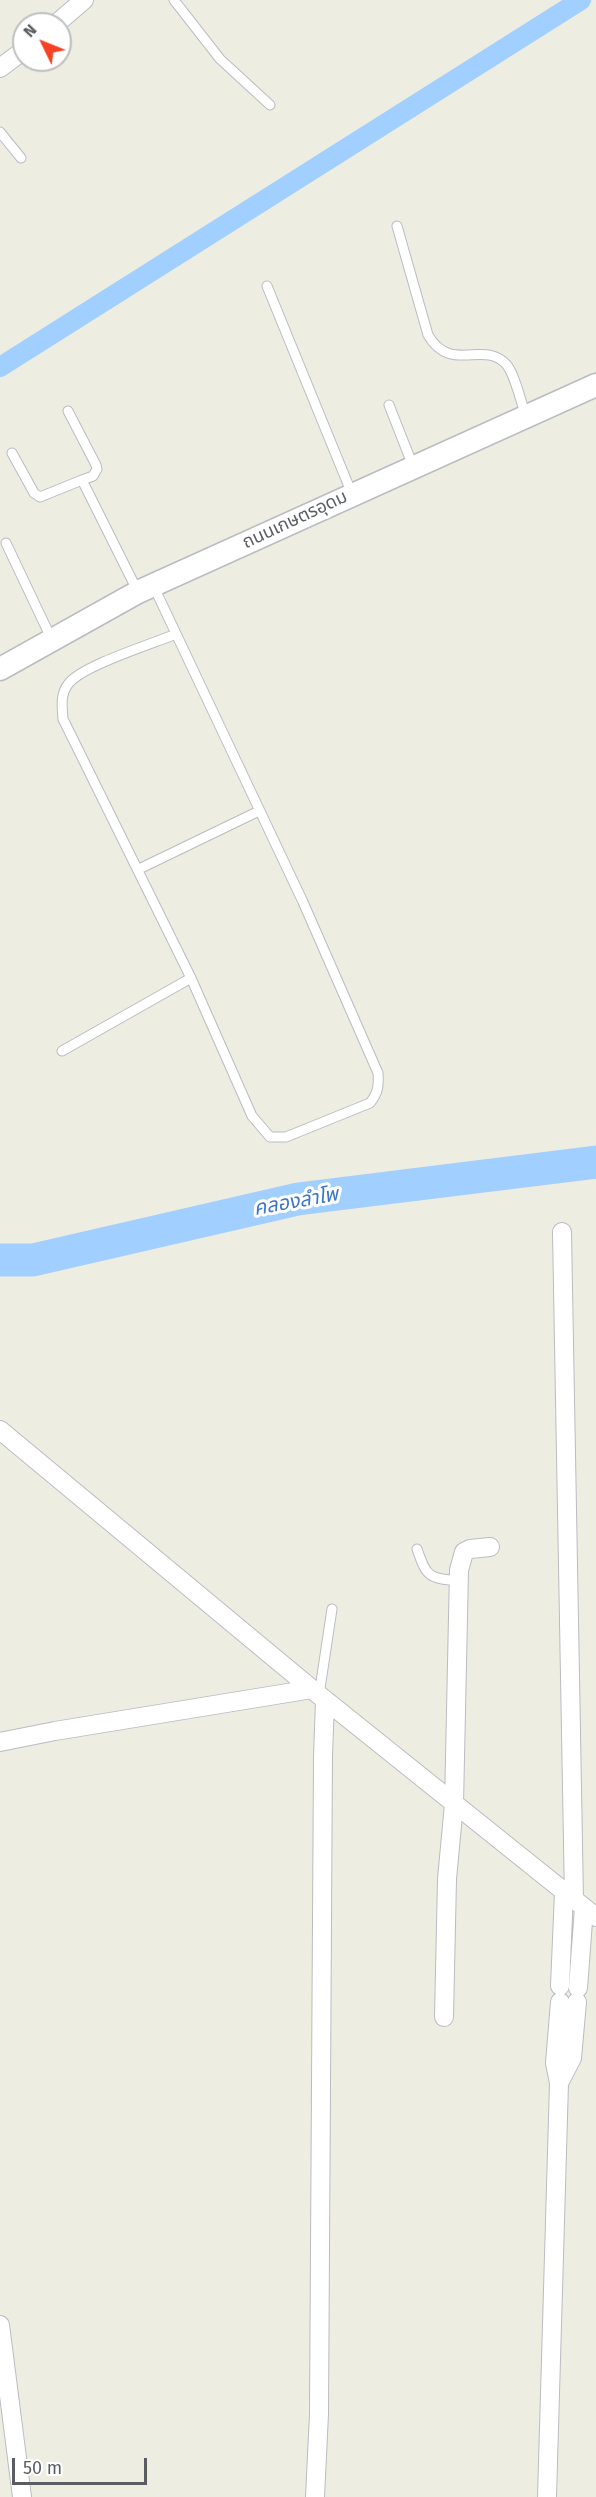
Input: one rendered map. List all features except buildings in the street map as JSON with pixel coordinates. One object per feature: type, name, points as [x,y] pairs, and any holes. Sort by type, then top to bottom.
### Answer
[{"type":"street","points":[[70,12],[84,0]]},
{"type":"street","name":"ถนนเกษตรอุดม","points":[[0,669],[146,589],[596,385]]},
{"type":"street","points":[[547,2497],[559,2083],[555,2063],[569,1994],[579,1904],[562,1232]]},
{"type":"street","points":[[0,1430],[319,1695],[579,1904]]},
{"type":"street","points":[[444,2017],[447,1879],[454,1804],[459,1581],[464,1552],[490,1547]]},
{"type":"street","points":[[0,1742],[55,1731],[319,1695]]},
{"type":"street","points":[[315,2497],[319,2414],[323,1756],[319,1695]]},
{"type":"street","points":[[569,1994],[579,1904]]},
{"type":"street","points":[[0,2325],[22,2497]]},
{"type":"lane","points":[[174,0],[220,58],[270,105]]},
{"type":"lane","points":[[0,132],[21,158]]},
{"type":"lane","points":[[397,226],[428,335],[434,345],[450,355],[490,355],[500,359],[508,366],[526,416]]},
{"type":"lane","points":[[267,286],[352,494]]},
{"type":"lane","points":[[389,405],[413,466]]},
{"type":"lane","points":[[12,453],[34,493],[40,497],[93,476],[97,470],[96,465],[68,411]]},
{"type":"lane","points":[[82,480],[146,589],[177,634],[303,902],[378,1073],[377,1095],[370,1103],[286,1137],[270,1137],[252,1116],[191,978],[63,719],[61,698],[69,683],[83,671],[177,634]]},
{"type":"lane","points":[[6,543],[52,640]]},
{"type":"lane","points":[[139,869],[259,811]]},
{"type":"lane","points":[[62,1051],[191,978]]},
{"type":"lane","points":[[417,1549],[428,1575],[434,1578],[459,1581]]},
{"type":"lane","points":[[319,1695],[332,1609]]},
{"type":"waterway","points":[[0,367],[581,0]]},
{"type":"waterway","name":"คลองลำโพ","points":[[0,1260],[33,1260],[298,1199],[596,1162]]}]
